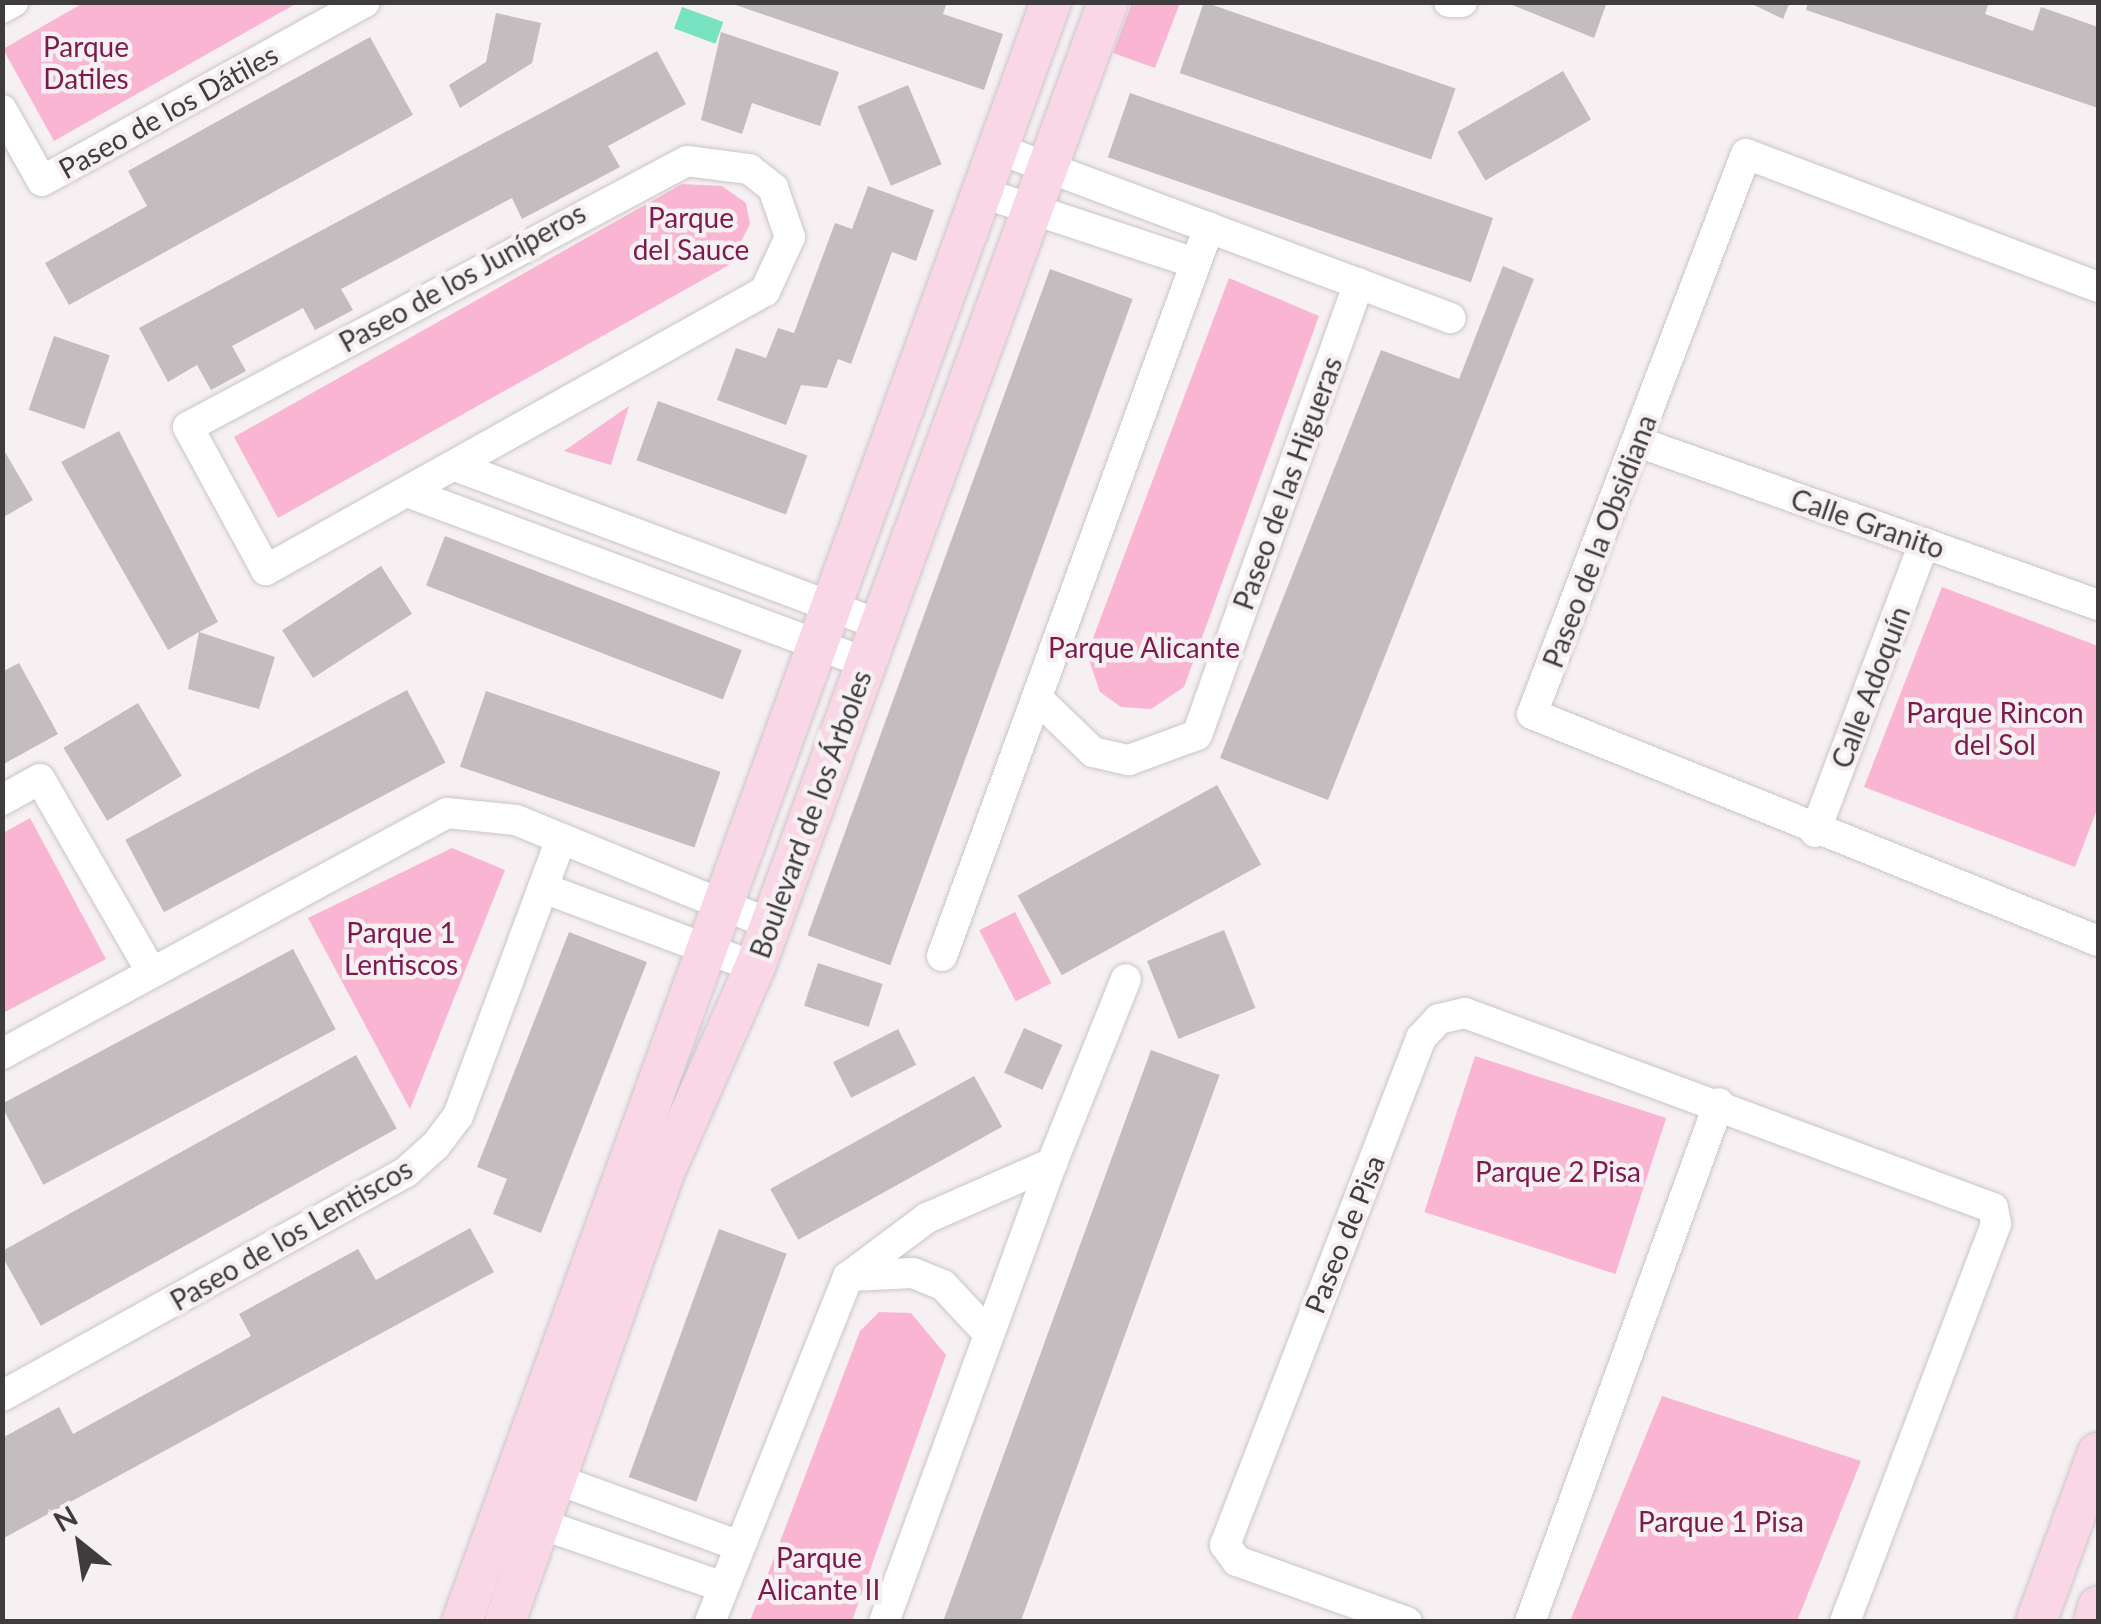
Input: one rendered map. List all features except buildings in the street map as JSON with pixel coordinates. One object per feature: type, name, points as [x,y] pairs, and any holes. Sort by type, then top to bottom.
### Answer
[{"type":"main road","name":"Boulevard de los Árboles","points":[[462,1622],[721,904],[986,194],[1051,2]]},
{"type":"main road","name":"Boulevard de los Árboles","points":[[506,1622],[664,1174],[755,966],[1104,3]]},
{"type":"main road","points":[[2036,1622],[2098,1453]]},
{"type":"main road","points":[[2094,1622],[2098,1608]]},
{"type":"street","points":[[2,8],[13,2]]},
{"type":"street","name":"Paseo de los Dátiles","points":[[2,110],[42,181],[365,2]]},
{"type":"street","points":[[1449,2],[1462,2]]},
{"type":"street","points":[[1001,150],[1451,318]]},
{"type":"street","name":"Paseo de la Obsidiana","points":[[2097,935],[1815,832],[1532,714],[1746,154],[2098,287]]},
{"type":"street","name":"Paseo de los Juníperos","points":[[719,161],[773,188],[790,237],[765,291],[455,466],[266,570],[188,427],[651,174],[719,161]]},
{"type":"street","points":[[986,194],[1195,262]]},
{"type":"street","points":[[942,956],[1040,701],[1209,227]]},
{"type":"street","name":"Paseo de las Higueras","points":[[1040,701],[1093,752],[1128,760],[1197,735],[1359,283]]},
{"type":"street","name":"Calle Granito","points":[[1638,442],[2098,605]]},
{"type":"street","points":[[455,466],[827,627]]},
{"type":"street","points":[[406,492],[871,643]]},
{"type":"street","name":"Calle Adoquín","points":[[1815,832],[1924,543]]},
{"type":"street","points":[[2,800],[40,779],[152,971]]},
{"type":"street","points":[[2,1054],[447,813],[485,812],[770,924]]},
{"type":"street","name":"Paseo de los Lentiscos","points":[[2,1396],[406,1172],[436,1145],[458,1116],[561,839]]},
{"type":"street","points":[[543,888],[755,966]]},
{"type":"street","points":[[884,1622],[987,1332],[1126,980]]},
{"type":"street","name":"Paseo de Pisa","points":[[1407,1622],[1238,1560],[1225,1545],[1421,1038],[1439,1019],[1465,1012],[1993,1208],[1996,1224],[1844,1622]]},
{"type":"street","points":[[1530,1622],[1720,1104]]},
{"type":"street","points":[[710,1622],[848,1277],[927,1218],[1052,1163]]},
{"type":"street","points":[[848,1277],[880,1270],[928,1279],[968,1305],[987,1332]]},
{"type":"street","points":[[517,1464],[740,1546]]},
{"type":"street","points":[[502,1510],[723,1587]]},
{"type":"green space","name":"Parque Datiles","points":[[85,2],[297,3],[54,141],[3,49]]},
{"type":"green space","points":[[1132,3],[1180,3],[1155,68],[1113,53]]},
{"type":"green space","name":"Parque del Sauce","points":[[682,184],[722,186],[746,203],[750,224],[729,265],[278,518],[234,437]]},
{"type":"green space","name":"Parque Alicante","points":[[1229,278],[1319,316],[1184,687],[1151,709],[1121,707],[1100,692],[1087,654]]},
{"type":"green space","points":[[629,406],[611,465],[564,451]]},
{"type":"green space","name":"Parque Rincon del Sol","points":[[1942,587],[2098,646],[2098,807],[2075,867],[1864,787]]},
{"type":"green space","points":[[30,818],[106,959],[3,1013],[3,833]]},
{"type":"green space","name":"Parque 1 Lentiscos","points":[[452,848],[505,870],[410,1109],[308,918]]},
{"type":"green space","points":[[1015,912],[1051,983],[1016,1001],[979,930]]},
{"type":"green space","name":"Parque 2 Pisa","points":[[1475,1056],[1666,1118],[1615,1274],[1424,1212]]},
{"type":"green space","name":"Parque Alicante II","points":[[879,1312],[911,1313],[946,1355],[852,1621],[750,1621],[860,1331]]},
{"type":"green space","name":"Parque 1 Pisa","points":[[1662,1396],[1861,1461],[1797,1621],[1570,1621]]},
{"type":"shaded area","points":[[682,7],[723,22],[715,44],[674,29]]}]
